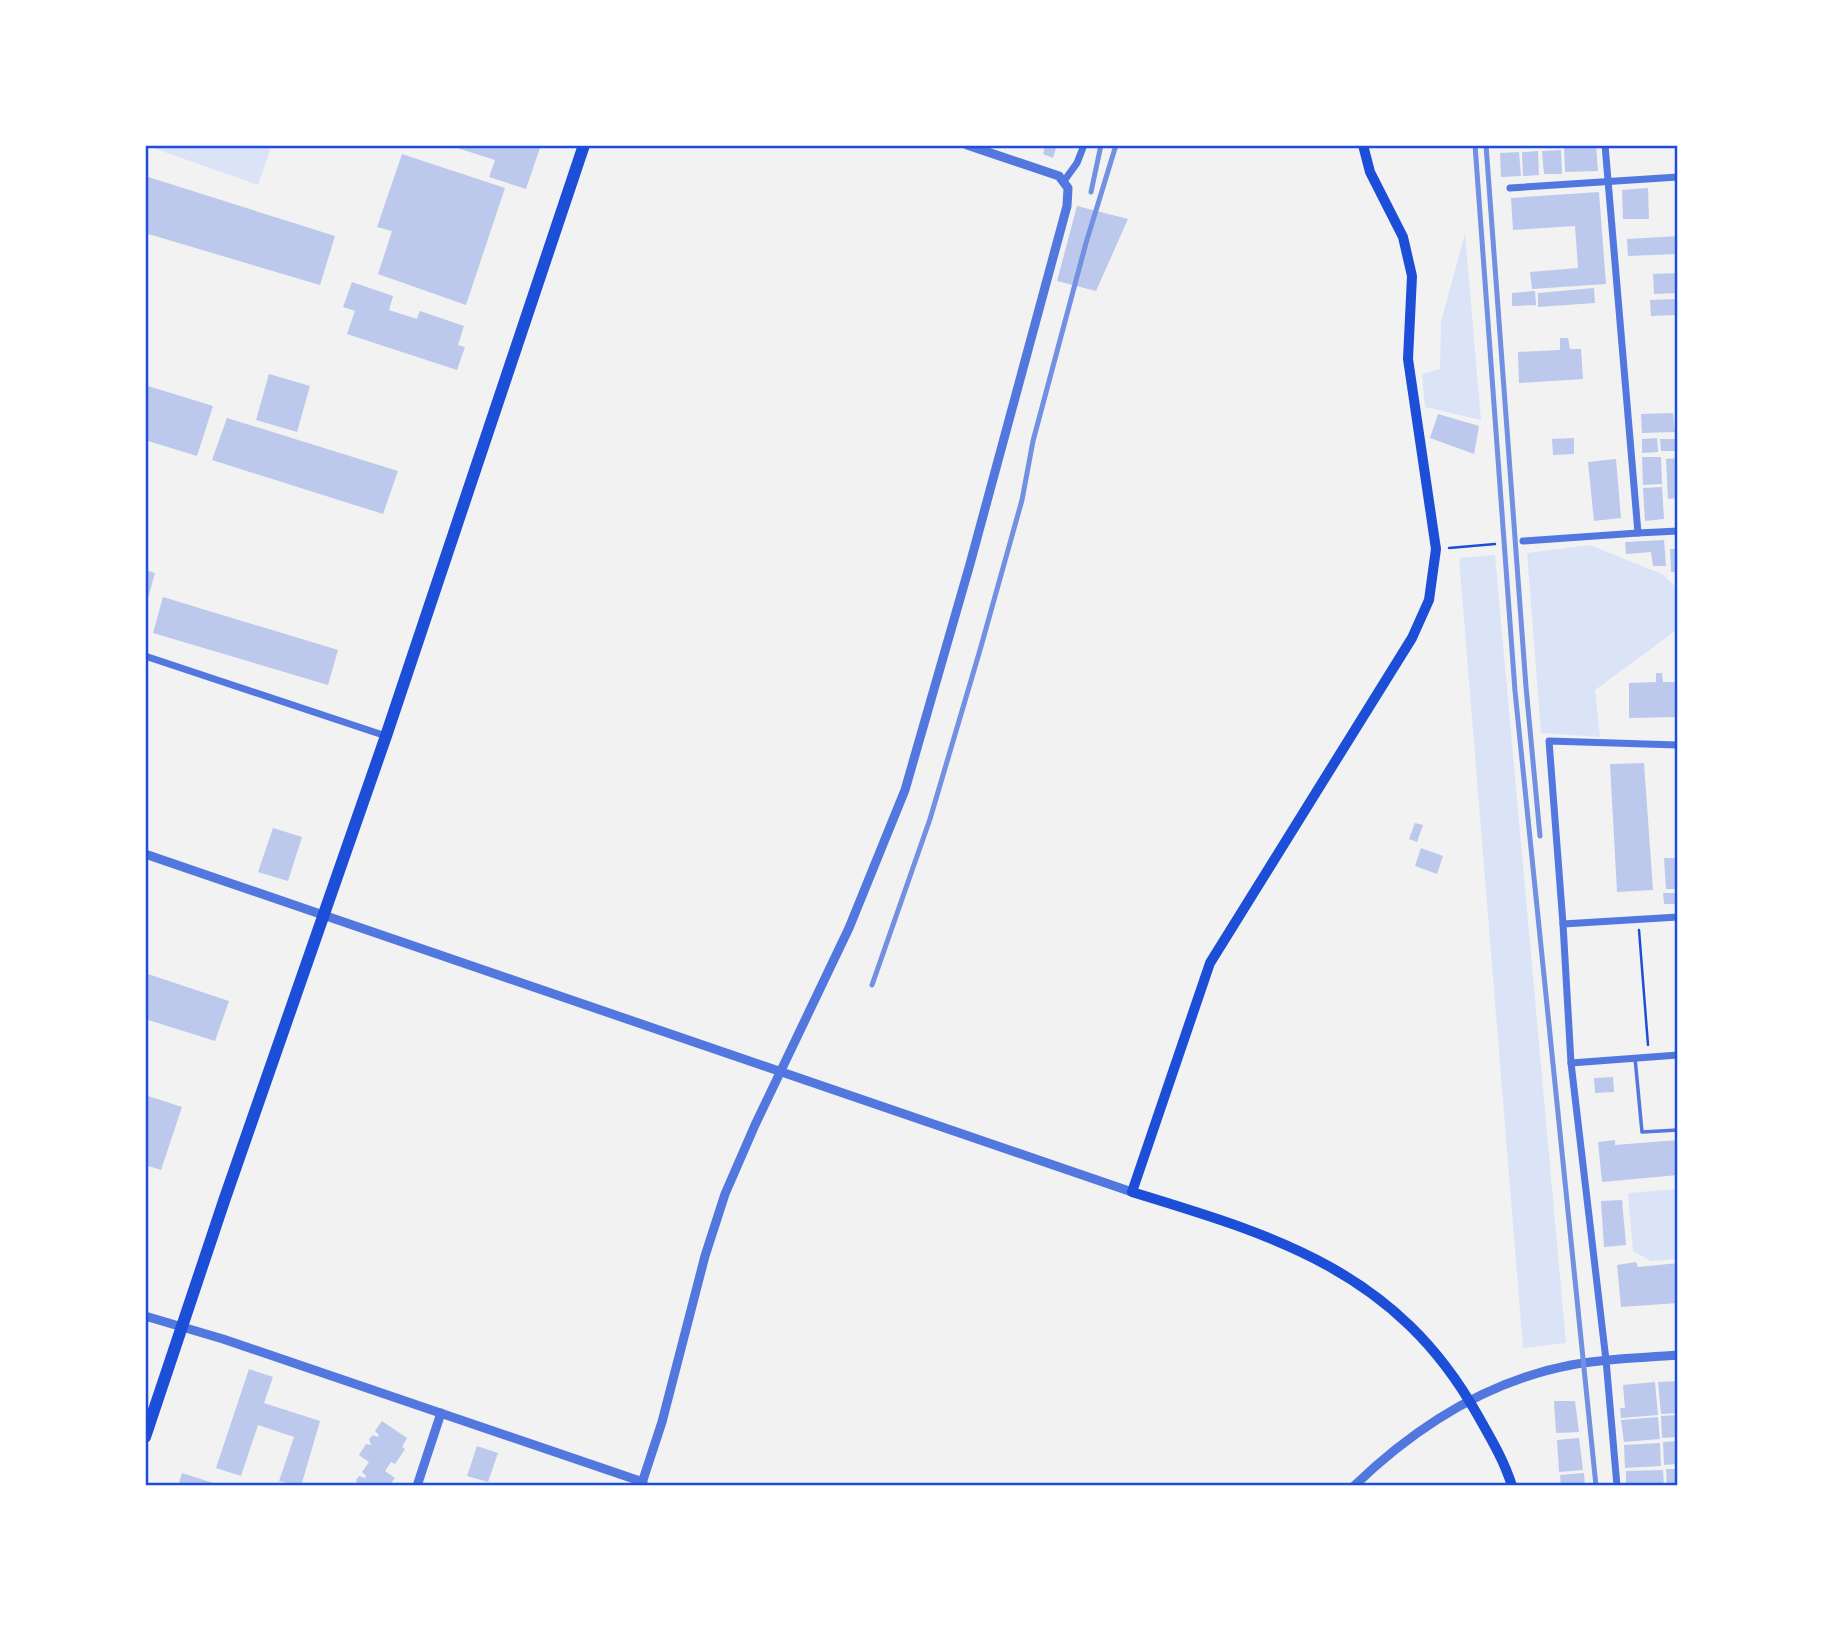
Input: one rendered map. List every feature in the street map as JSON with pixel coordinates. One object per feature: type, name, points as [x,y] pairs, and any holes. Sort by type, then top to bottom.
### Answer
[{"type":"highway","points":[[145,1437],[386,736],[584,145]]},
{"type":"main road","points":[[1363,145],[1370,172],[1395,220],[1409,255],[1412,296],[1408,359],[1436,549],[1429,600],[1412,638],[1210,963],[1132,1192],[1272,1238],[1309,1254],[1344,1274],[1404,1320],[1428,1343],[1469,1400],[1492,1439],[1512,1486]]},
{"type":"street","points":[[145,1316],[223,1339],[642,1484],[662,1422],[714,1226],[755,1125],[849,928],[888,834],[913,763],[1067,206],[1068,188],[1064,181],[1052,173],[968,145]]},
{"type":"street","points":[[1064,181],[1077,163],[1084,145]]},
{"type":"street","points":[[1605,145],[1638,533]]},
{"type":"street","points":[[1510,188],[1678,177]]},
{"type":"street","points":[[1523,541],[1678,531]]},
{"type":"street","points":[[145,656],[386,736]]},
{"type":"street","points":[[1617,1486],[1606,1360],[1571,1063],[1549,741],[1678,745]]},
{"type":"street","points":[[145,855],[1132,1192]]},
{"type":"street","points":[[1563,924],[1678,917]]},
{"type":"street","points":[[1571,1063],[1678,1055]]},
{"type":"street","points":[[1354,1486],[1403,1443],[1469,1400],[1516,1380],[1573,1364],[1678,1356]]},
{"type":"street","points":[[417,1486],[441,1413]]},
{"type":"lane","points":[[1635,1058],[1642,1132],[1678,1130]]},
{"type":"path","points":[[1436,549],[1495,544]]},
{"type":"path","points":[[1639,920],[1649,1058]]},
{"type":"shaded area","points":[[157,145],[272,145],[258,185],[156,149]]},
{"type":"shaded area","points":[[1465,233],[1481,420],[1425,407],[1422,374],[1440,369],[1441,322]]},
{"type":"shaded area","points":[[1590,545],[1662,574],[1678,589],[1678,629],[1595,690],[1600,737],[1541,733],[1527,553]]},
{"type":"shaded area","points":[[1495,555],[1566,1343],[1523,1348],[1459,558]]},
{"type":"shaded area","points":[[1678,1189],[1678,1259],[1651,1261],[1633,1251],[1628,1193]]},
{"type":"building","points":[[541,145],[526,189],[489,177],[495,160],[451,146]]},
{"type":"building","points":[[1045,145],[1057,145],[1053,158],[1043,154]]},
{"type":"building","points":[[1596,145],[1598,171],[1565,172],[1564,147]]},
{"type":"building","points":[[1561,150],[1562,174],[1544,174],[1542,151]]},
{"type":"building","points":[[1538,151],[1539,175],[1523,176],[1522,152]]},
{"type":"building","points":[[1519,152],[1521,176],[1501,177],[1500,153]]},
{"type":"building","points":[[402,154],[505,188],[466,305],[378,274],[392,231],[377,227]]},
{"type":"building","points":[[145,176],[335,236],[320,285],[145,233]]},
{"type":"building","points":[[1648,188],[1649,219],[1623,219],[1622,190]]},
{"type":"building","points":[[1599,192],[1606,284],[1532,289],[1530,272],[1578,268],[1575,226],[1513,230],[1511,198]]},
{"type":"building","points":[[1077,206],[1128,219],[1096,291],[1057,281]]},
{"type":"building","points":[[1678,236],[1678,254],[1628,256],[1627,239]]},
{"type":"building","points":[[1678,273],[1678,293],[1654,294],[1653,274]]},
{"type":"building","points":[[352,282],[393,296],[389,310],[417,319],[420,311],[464,326],[458,345],[465,347],[457,370],[347,334],[355,311],[343,307]]},
{"type":"building","points":[[1594,288],[1595,303],[1538,307],[1538,293]]},
{"type":"building","points":[[1535,291],[1536,305],[1512,306],[1512,293]]},
{"type":"building","points":[[1678,299],[1678,315],[1651,316],[1650,300]]},
{"type":"building","points":[[1560,338],[1568,338],[1570,349],[1581,349],[1583,379],[1519,383],[1518,352],[1560,350]]},
{"type":"building","points":[[269,374],[310,386],[297,432],[256,420]]},
{"type":"building","points":[[145,385],[213,406],[197,456],[145,440]]},
{"type":"building","points":[[1673,413],[1675,432],[1642,433],[1641,414]]},
{"type":"building","points":[[1438,414],[1479,426],[1474,454],[1430,438]]},
{"type":"building","points":[[227,418],[398,471],[383,514],[212,460]]},
{"type":"building","points":[[1574,438],[1574,454],[1553,455],[1552,439]]},
{"type":"building","points":[[1657,438],[1658,452],[1642,453],[1642,439]]},
{"type":"building","points":[[1660,439],[1678,439],[1678,451],[1661,451]]},
{"type":"building","points":[[1642,457],[1661,457],[1662,484],[1643,485]]},
{"type":"building","points":[[1678,458],[1678,498],[1668,499],[1666,459]]},
{"type":"building","points":[[1616,459],[1621,518],[1594,521],[1588,462]]},
{"type":"building","points":[[1662,487],[1664,519],[1645,521],[1643,488]]},
{"type":"building","points":[[1664,540],[1666,566],[1653,566],[1651,552],[1626,554],[1625,542]]},
{"type":"building","points":[[1670,549],[1678,549],[1678,572],[1671,572]]},
{"type":"building","points":[[145,570],[155,573],[146,605],[145,605]]},
{"type":"building","points":[[163,597],[338,650],[328,685],[153,633]]},
{"type":"building","points":[[1656,673],[1662,673],[1663,682],[1678,682],[1678,717],[1629,718],[1629,683],[1656,682]]},
{"type":"building","points":[[1644,763],[1653,890],[1617,892],[1610,764]]},
{"type":"building","points":[[1415,823],[1423,825],[1417,842],[1409,839]]},
{"type":"building","points":[[273,828],[302,837],[288,881],[258,872]]},
{"type":"building","points":[[1421,848],[1443,856],[1437,874],[1415,866]]},
{"type":"building","points":[[1664,858],[1678,858],[1678,889],[1666,889]]},
{"type":"building","points":[[1663,893],[1678,893],[1678,904],[1664,904]]},
{"type":"building","points":[[145,973],[229,1001],[215,1041],[145,1019]]},
{"type":"building","points":[[1613,1077],[1614,1092],[1595,1093],[1594,1078]]},
{"type":"building","points":[[145,1095],[182,1107],[161,1170],[145,1165]]},
{"type":"building","points":[[1615,1140],[1615,1145],[1678,1140],[1678,1175],[1602,1182],[1598,1142]]},
{"type":"building","points":[[1622,1200],[1626,1245],[1604,1247],[1601,1201]]},
{"type":"building","points":[[1636,1262],[1638,1267],[1678,1263],[1678,1303],[1621,1307],[1617,1265]]},
{"type":"building","points":[[249,1369],[273,1377],[264,1403],[320,1421],[301,1486],[279,1481],[294,1437],[258,1425],[241,1476],[216,1468]]},
{"type":"building","points":[[1678,1381],[1678,1413],[1661,1414],[1658,1382]]},
{"type":"building","points":[[1655,1382],[1658,1415],[1621,1418],[1620,1408],[1625,1408],[1623,1385]]},
{"type":"building","points":[[1554,1401],[1575,1401],[1579,1432],[1556,1433]]},
{"type":"building","points":[[1678,1415],[1678,1437],[1662,1438],[1661,1416]]},
{"type":"building","points":[[1658,1417],[1660,1439],[1624,1442],[1621,1420]]},
{"type":"building","points":[[382,1421],[407,1438],[402,1447],[405,1449],[395,1464],[391,1462],[385,1471],[395,1478],[389,1486],[358,1486],[356,1480],[359,1476],[365,1478],[362,1472],[369,1462],[359,1455],[366,1444],[371,1445],[369,1439],[373,1435],[378,1437],[375,1431]]},
{"type":"building","points":[[1579,1438],[1583,1470],[1559,1472],[1557,1440]]},
{"type":"building","points":[[1678,1441],[1678,1464],[1664,1465],[1663,1442]]},
{"type":"building","points":[[1660,1443],[1661,1466],[1625,1468],[1624,1445]]},
{"type":"building","points":[[477,1446],[498,1453],[488,1482],[467,1476]]},
{"type":"building","points":[[1666,1469],[1678,1469],[1678,1486],[1667,1486]]},
{"type":"building","points":[[1663,1470],[1664,1486],[1626,1486],[1626,1471]]},
{"type":"building","points":[[182,1473],[220,1485],[220,1486],[178,1486]]},
{"type":"building","points":[[1584,1473],[1585,1486],[1561,1486],[1560,1475]]},
{"type":"railway","points":[[1091,192],[1101,145]]},
{"type":"railway","points":[[872,985],[930,819],[980,650],[1022,500],[1033,441],[1086,243],[1116,145]]},
{"type":"railway","points":[[1475,145],[1515,691],[1596,1486]]},
{"type":"railway","points":[[1486,145],[1526,687],[1540,836]]}]
